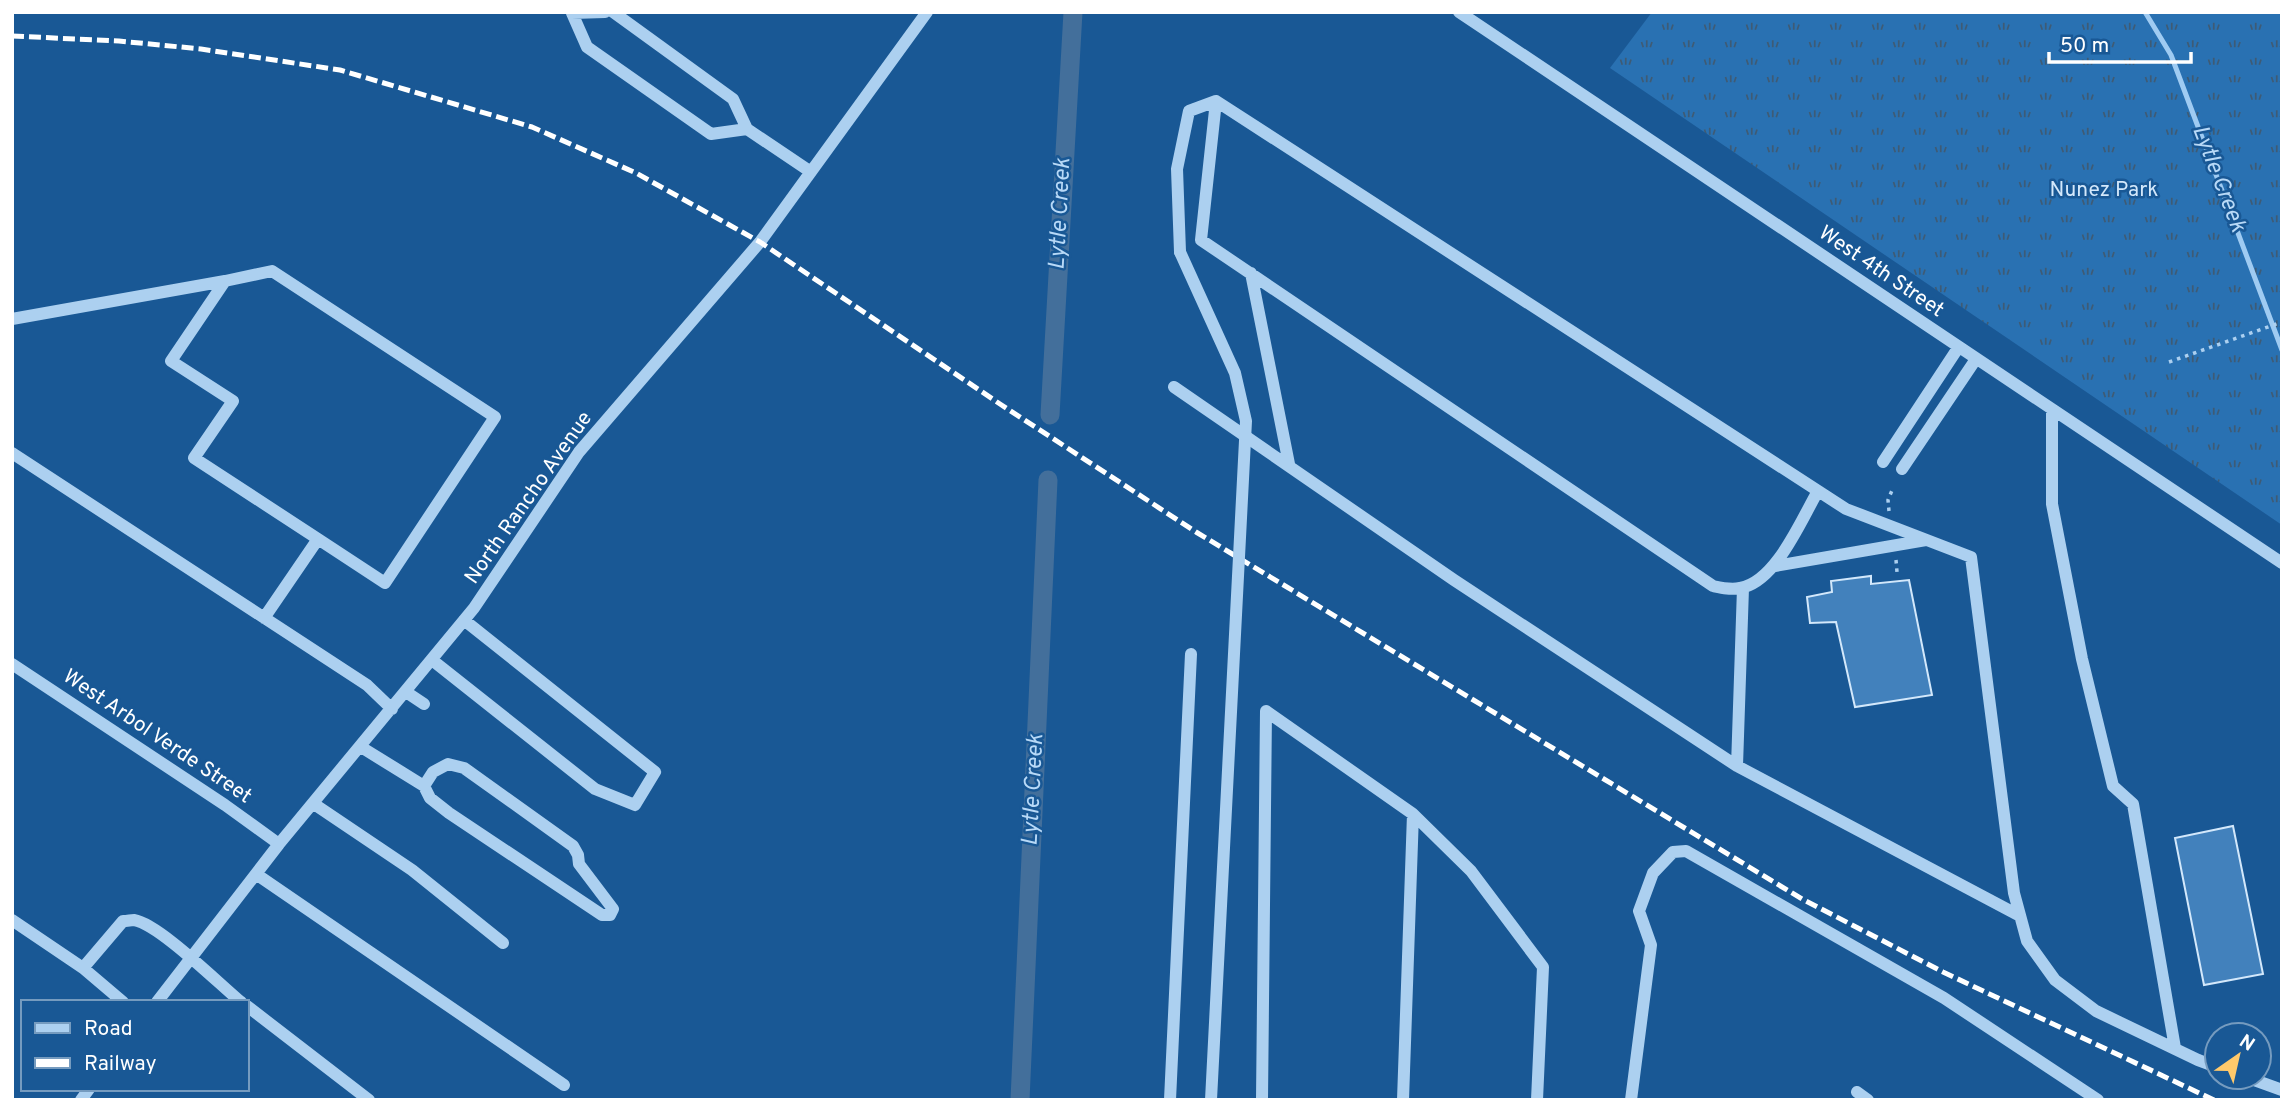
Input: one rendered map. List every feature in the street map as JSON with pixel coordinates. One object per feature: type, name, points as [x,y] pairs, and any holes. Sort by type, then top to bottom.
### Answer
[{"type":"street","points":[[605,12],[572,13],[587,47],[710,134],[747,129]]},
{"type":"street","points":[[613,12],[733,99],[747,129],[811,172]]},
{"type":"street","name":"North Rancho Avenue","points":[[159,1000],[279,844],[464,620],[579,452],[760,242],[927,12]]},
{"type":"street","name":"West 4th Street","points":[[1459,12],[2282,563]]},
{"type":"street","points":[[1211,1100],[1246,421],[1235,373],[1180,252],[1177,169],[1189,111],[1216,101]]},
{"type":"street","points":[[1216,101],[1202,240],[1713,586],[1743,588],[1760,580],[1775,566],[1818,491]]},
{"type":"street","points":[[1216,101],[1846,509],[1971,557],[2014,893],[2027,941],[2055,980],[2096,1011],[2203,1061]]},
{"type":"street","points":[[12,319],[272,271],[495,417],[385,583],[194,458],[233,401],[171,361],[225,281]]},
{"type":"street","points":[[1251,273],[1289,464]]},
{"type":"street","points":[[1883,462],[1958,348]]},
{"type":"street","points":[[1902,469],[1976,359]]},
{"type":"street","points":[[1174,387],[1454,580],[1737,766],[2021,916]]},
{"type":"street","points":[[2052,410],[2052,504],[2082,659],[2113,786],[2133,804],[2175,1048]]},
{"type":"street","points":[[12,453],[367,685],[392,709]]},
{"type":"street","points":[[264,618],[318,538]]},
{"type":"street","points":[[1775,566],[1927,540]]},
{"type":"street","points":[[1737,766],[1743,588]]},
{"type":"street","points":[[432,660],[595,789],[635,805],[655,772],[464,620]]},
{"type":"street","points":[[1170,1100],[1191,654]]},
{"type":"street","name":"West Arbol Verde Street","points":[[12,664],[279,844]]},
{"type":"street","points":[[406,692],[424,704]]},
{"type":"street","points":[[1262,1100],[1266,711],[1413,814],[1471,871],[1543,967],[1537,1100]]},
{"type":"street","points":[[360,747],[424,786],[430,798],[449,813],[602,915],[610,915],[613,909],[579,864],[573,846],[464,768],[448,764],[433,772],[424,786]]},
{"type":"street","points":[[314,804],[412,870],[503,943]]},
{"type":"street","points":[[1403,1100],[1413,814]]},
{"type":"street","points":[[1631,1100],[1651,945],[1639,911],[1653,873],[1673,852],[1686,851],[1944,998],[2098,1100]]},
{"type":"street","points":[[256,874],[564,1085]]},
{"type":"street","points":[[12,920],[83,968],[121,1000]]},
{"type":"street","points":[[83,968],[123,921],[134,920],[144,924],[191,958],[239,1000]]},
{"type":"street","points":[[248,1007],[369,1100]]},
{"type":"path","points":[[2169,362],[2282,322]]},
{"type":"green space","name":"Nunez Park","points":[[1652,12],[2282,12],[2282,525],[1610,68]]},
{"type":"building","points":[[1871,576],[1871,584],[1909,580],[1932,695],[1855,707],[1836,622],[1810,623],[1807,597],[1832,592],[1831,581]]},
{"type":"building","points":[[2233,826],[2263,974],[2204,985],[2175,838]]},
{"type":"waterway","name":"Lytle Creek","points":[[1050,415],[1073,12]]},
{"type":"waterway","name":"Lytle Creek","points":[[2145,12],[2171,55],[2282,350]]},
{"type":"waterway","name":"Lytle Creek","points":[[1020,1100],[1048,480]]},
{"type":"railway","points":[[12,36],[119,41],[201,49],[340,70],[532,127],[636,173],[760,242],[1196,532],[1802,899],[1943,972],[2214,1100]]}]
